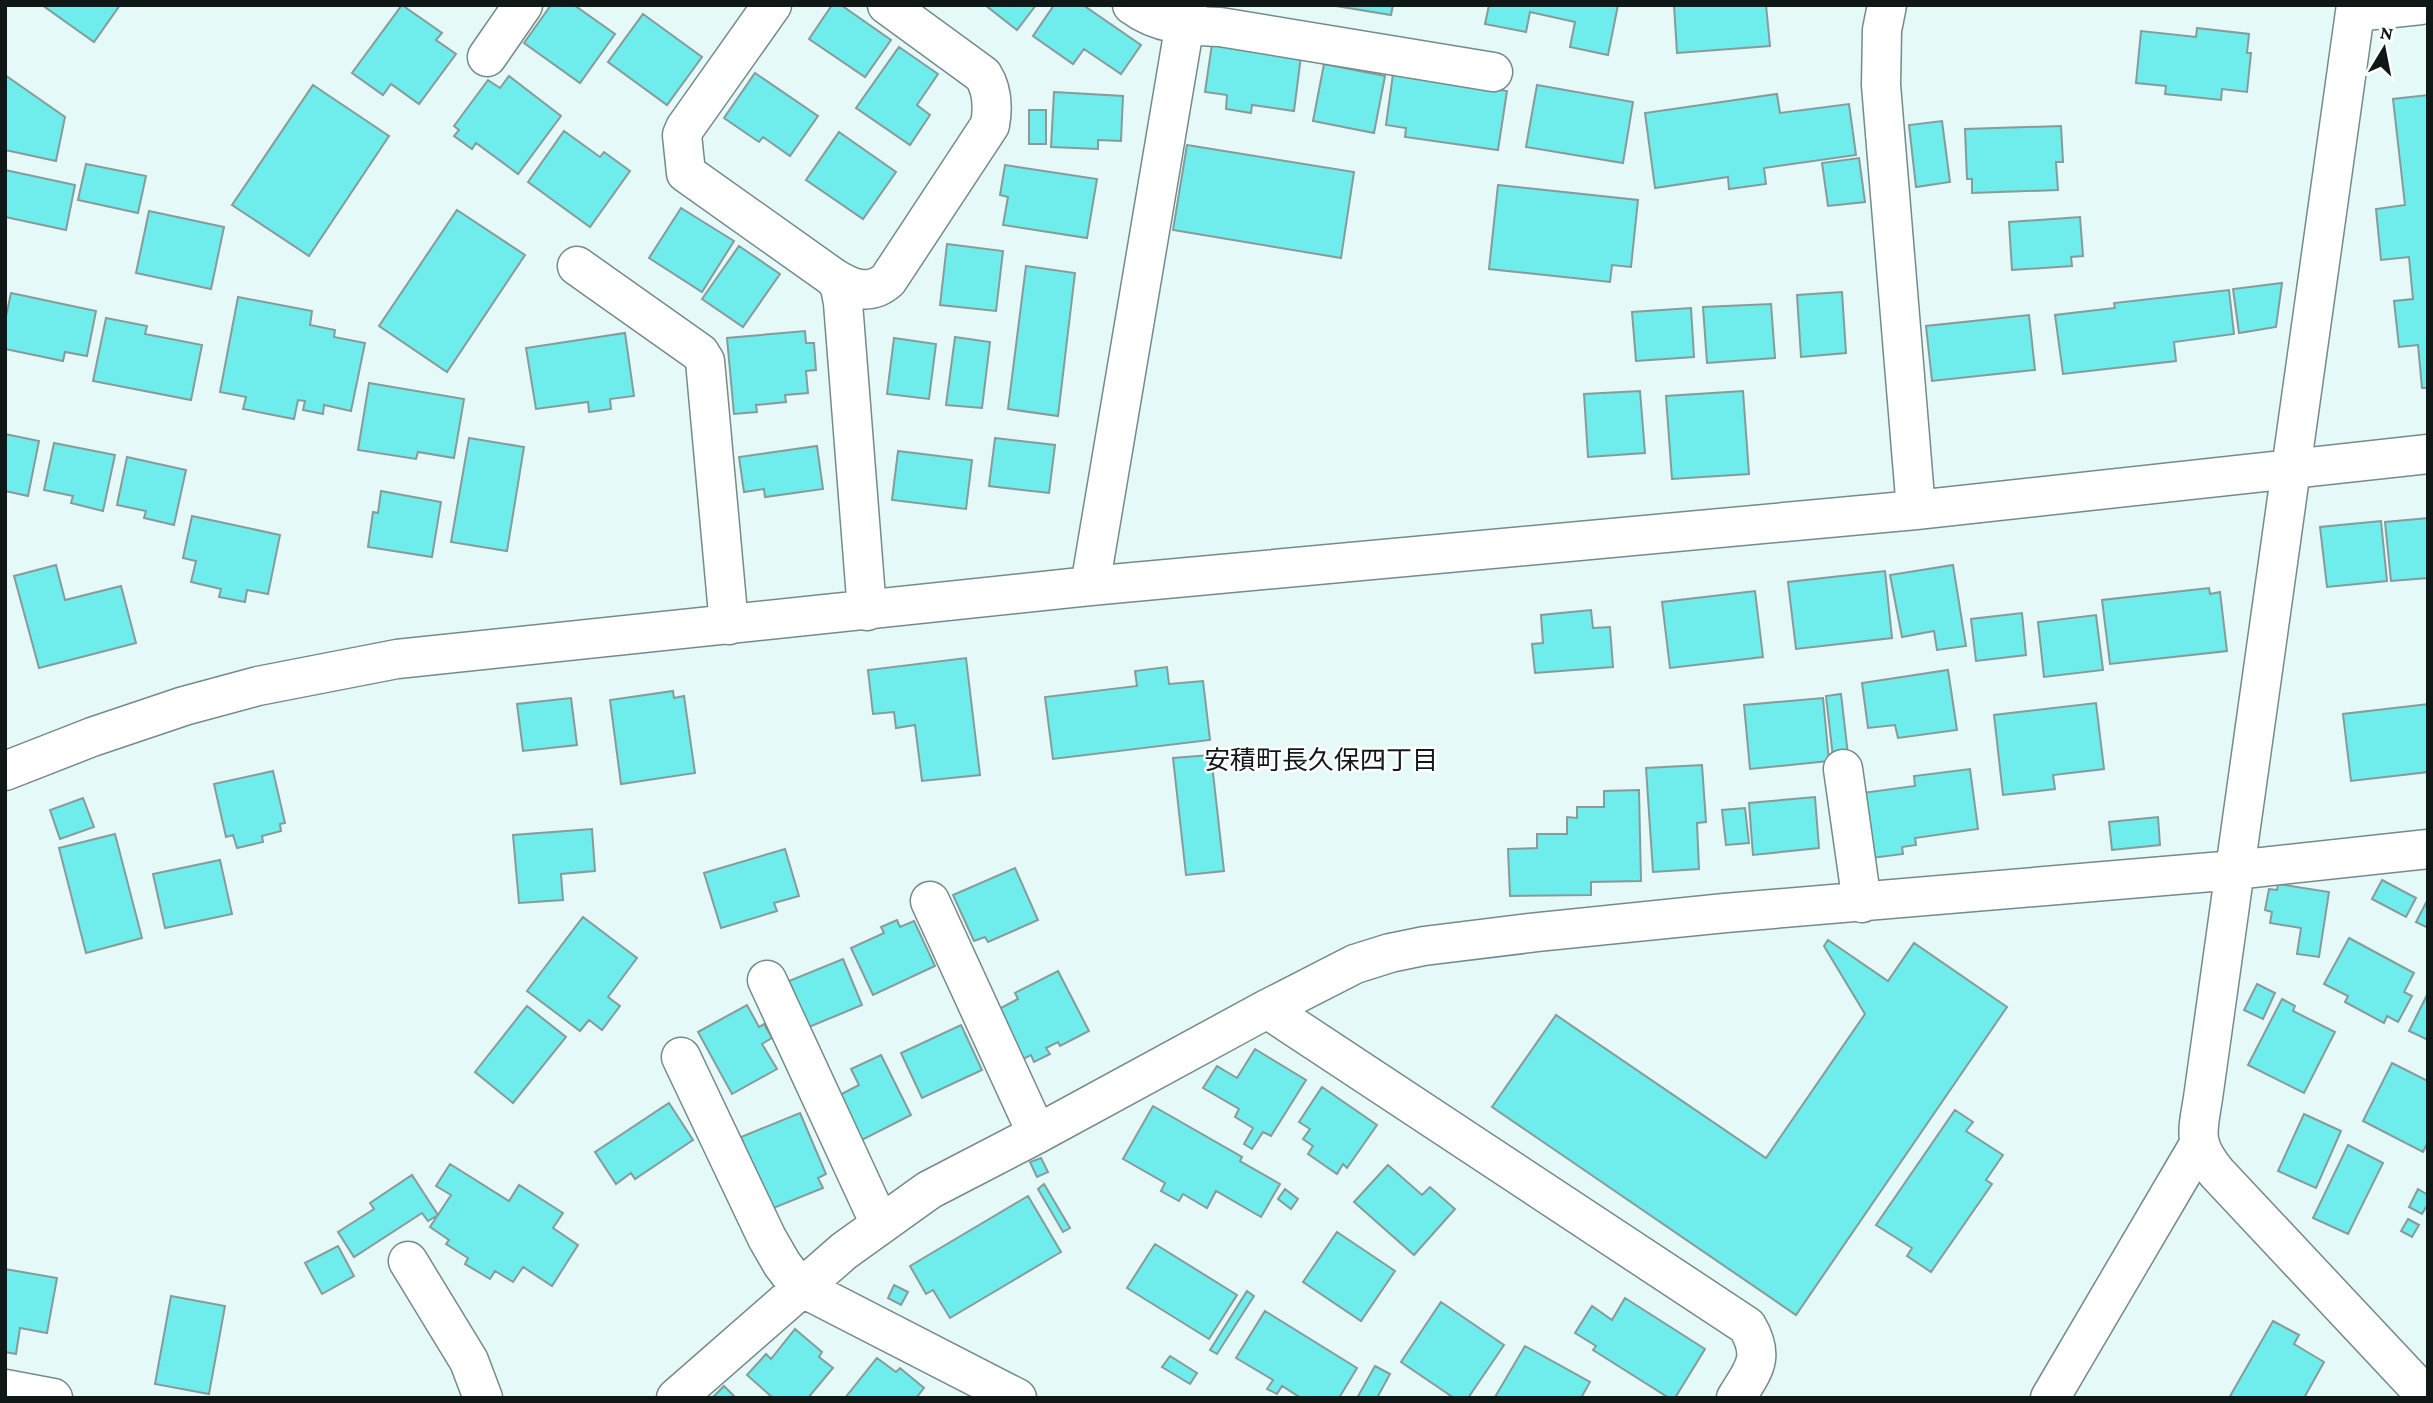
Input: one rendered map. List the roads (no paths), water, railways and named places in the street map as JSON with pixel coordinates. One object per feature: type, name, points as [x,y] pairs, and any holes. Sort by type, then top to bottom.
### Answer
[{"type":"street","points":[[487,57],[523,5]]},
{"type":"street","points":[[772,5],[685,128],[682,135],[686,173],[834,278],[851,288],[862,290],[880,287],[888,280],[990,125],[992,114],[989,85],[983,75],[887,5]]},
{"type":"street","points":[[1132,5],[1157,20],[1187,15],[1220,27],[1493,72]]},
{"type":"street","points":[[1887,5],[1882,30],[1881,85],[1916,510]]},
{"type":"street","points":[[2050,1398],[2198,1146],[2201,1109],[2356,9],[2421,5]]},
{"type":"street","points":[[1090,586],[1187,15]]},
{"type":"street","points":[[577,266],[700,353],[705,361],[729,625]]},
{"type":"street","points":[[834,278],[840,287],[843,303],[867,611]]},
{"type":"street","points":[[5,771],[92,737],[184,706],[324,672],[397,659],[1090,586],[1916,510],[2428,454]]},
{"type":"street","points":[[1843,769],[1862,903]]},
{"type":"street","points":[[676,1398],[844,1251],[929,1190],[1037,1135],[1267,1009],[1355,964],[1390,953],[1424,946],[1725,913],[2235,870],[2428,849]]},
{"type":"street","points":[[930,901],[1037,1135]]},
{"type":"street","points":[[767,980],[880,1224]]},
{"type":"street","points":[[1267,1009],[1747,1326],[1758,1357],[1736,1398]]},
{"type":"street","points":[[681,1057],[767,1238],[782,1264],[803,1288],[994,1393]]},
{"type":"street","points":[[2198,1146],[2203,1157],[2217,1173],[2428,1398]]},
{"type":"street","points":[[408,1261],[468,1361],[483,1398]]},
{"type":"street","points":[[5,1389],[54,1398]]},
{"type":"district","name":"安積町長久保四丁目","points":[[1321,760]]}]
